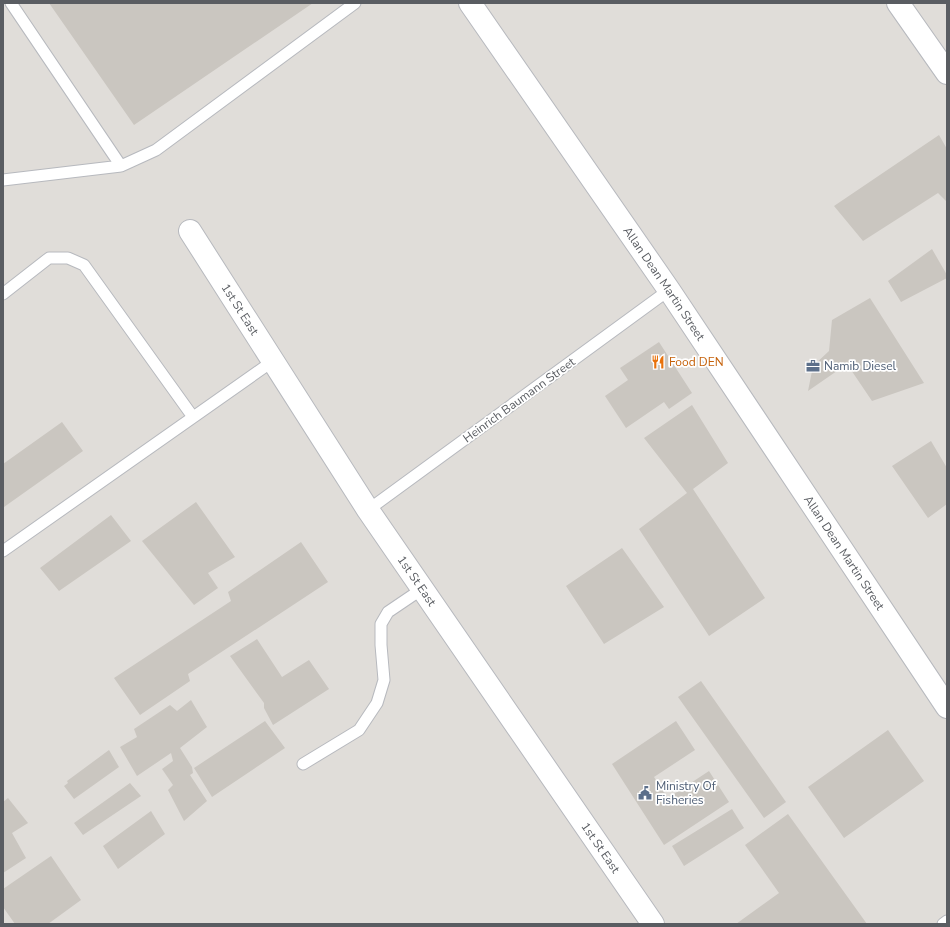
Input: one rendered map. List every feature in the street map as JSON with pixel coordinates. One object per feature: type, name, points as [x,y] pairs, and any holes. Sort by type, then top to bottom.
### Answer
[{"type":"street","name":"Allan Dean Martin Street","points":[[470,3],[669,290],[947,707]]},
{"type":"street","points":[[898,3],[947,73]]},
{"type":"street","name":"1st St East","points":[[190,231],[368,510],[653,924]]},
{"type":"lane","points":[[11,3],[121,166]]},
{"type":"lane","points":[[3,180],[121,166],[156,150],[355,3]]},
{"type":"lane","points":[[3,294],[49,258],[68,258],[84,265],[193,417]]},
{"type":"lane","name":"Heinrich Baumann Street","points":[[368,510],[669,290]]},
{"type":"lane","points":[[3,551],[273,361]]},
{"type":"lane","points":[[303,764],[359,730],[377,704],[384,680],[381,645],[382,624],[388,612],[422,589]]},
{"type":"lane","points":[[943,924],[947,921]]},
{"type":"shaded area","points":[[3,3],[947,3],[947,924],[3,924]]},
{"type":"building","points":[[49,3],[313,3],[134,125]]},
{"type":"building","points":[[939,135],[947,149],[947,202],[938,193],[863,241],[834,206]]},
{"type":"building","points":[[932,249],[947,275],[947,278],[901,302],[888,281]]},
{"type":"building","points":[[870,298],[924,383],[872,401],[847,364],[808,391],[813,366],[829,351],[832,320]]},
{"type":"building","points":[[659,342],[692,393],[669,409],[664,402],[626,428],[605,396],[628,380],[620,368]]},
{"type":"building","points":[[692,405],[728,463],[693,489],[765,598],[709,636],[639,529],[687,493],[644,438]]},
{"type":"building","points":[[62,422],[83,451],[4,507],[3,464]]},
{"type":"building","points":[[931,441],[947,468],[947,504],[928,518],[892,466]]},
{"type":"building","points":[[196,502],[235,557],[208,573],[218,588],[194,605],[142,541]]},
{"type":"building","points":[[111,515],[131,541],[59,591],[40,568]]},
{"type":"building","points":[[301,542],[328,582],[188,674],[190,681],[140,715],[114,678],[231,601],[228,592]]},
{"type":"building","points":[[622,548],[664,607],[604,644],[566,586]]},
{"type":"building","points":[[257,639],[282,677],[309,660],[329,689],[273,725],[264,708],[264,703],[230,656]]},
{"type":"building","points":[[701,681],[786,802],[764,818],[678,697]]},
{"type":"building","points":[[191,700],[207,727],[180,748],[192,767],[193,773],[190,775],[207,801],[184,821],[168,790],[173,785],[162,769],[173,761],[171,753],[137,776],[120,747],[137,737],[134,729],[170,705],[177,711]]},
{"type":"building","points":[[265,721],[285,748],[212,797],[194,768]]},
{"type":"building","points":[[676,721],[695,750],[654,777],[668,798],[709,771],[729,802],[664,845],[612,764]]},
{"type":"building","points":[[888,730],[924,781],[844,838],[808,787]]},
{"type":"building","points":[[109,750],[119,767],[74,799],[64,786],[68,783],[67,781]]},
{"type":"building","points":[[130,783],[141,796],[83,835],[74,823]]},
{"type":"building","points":[[8,798],[28,823],[12,833],[26,858],[3,873],[3,802]]},
{"type":"building","points":[[732,809],[744,828],[684,866],[672,846]]},
{"type":"building","points":[[151,811],[165,834],[118,869],[103,846]]},
{"type":"building","points":[[788,814],[867,924],[736,924],[779,893],[745,845]]},
{"type":"building","points":[[51,856],[81,900],[48,924],[15,924],[3,907],[3,889]]},
{"type":"place","name":"Food DEN","points":[[658,362]]},
{"type":"place","name":"Namib Diesel","points":[[813,366]]},
{"type":"place","name":"Ministry Of Fisheries","points":[[645,793]]}]
